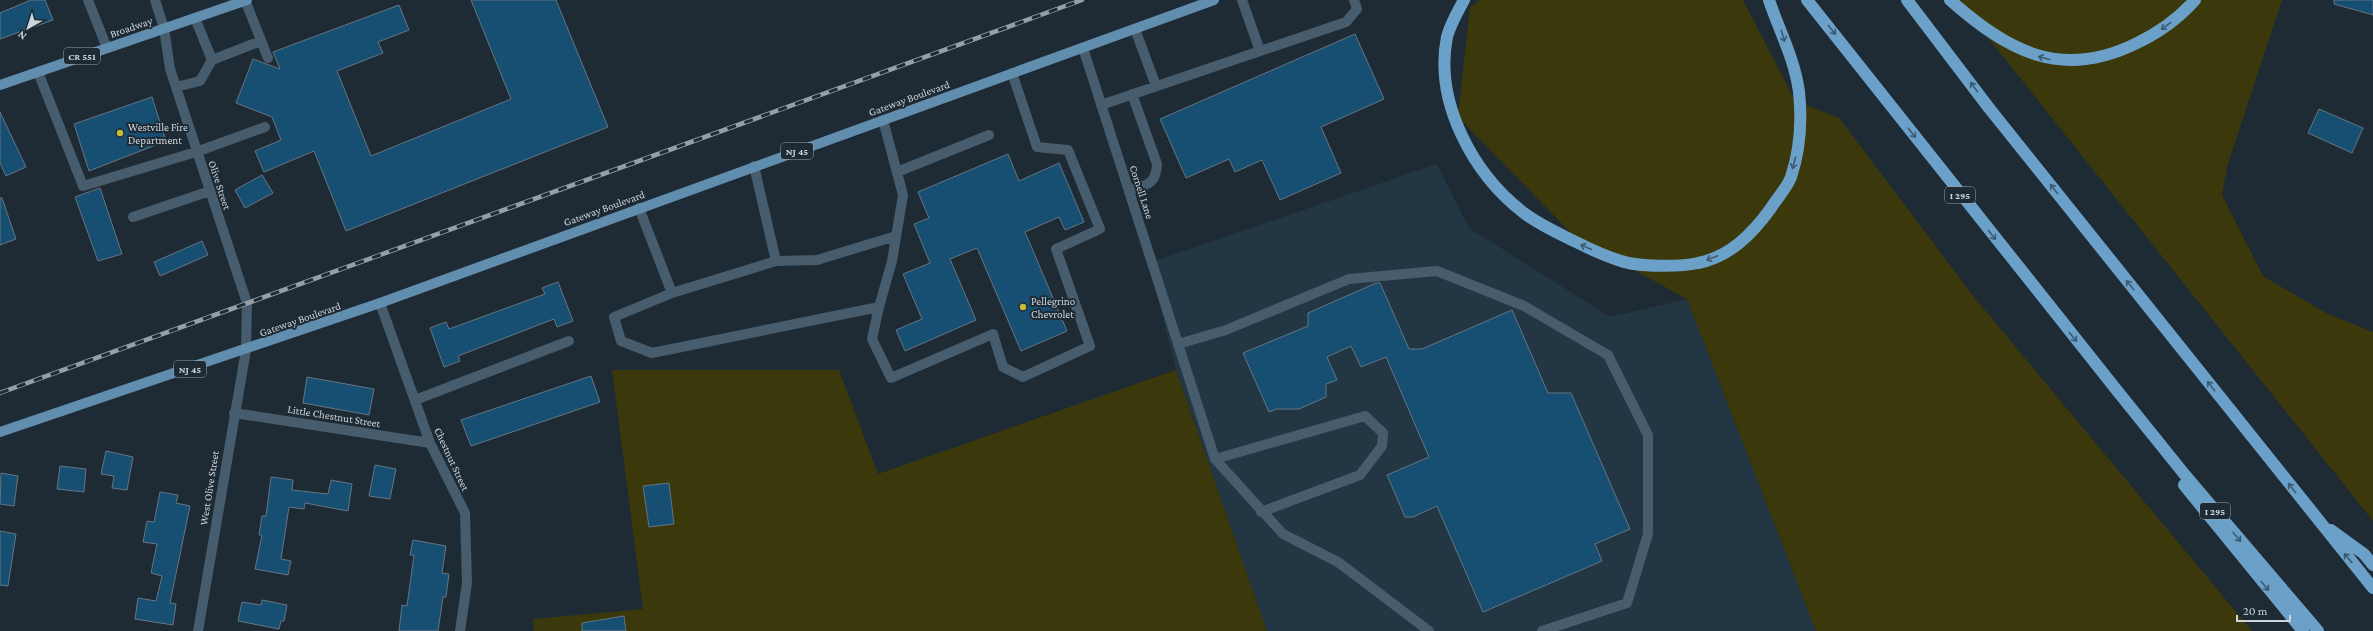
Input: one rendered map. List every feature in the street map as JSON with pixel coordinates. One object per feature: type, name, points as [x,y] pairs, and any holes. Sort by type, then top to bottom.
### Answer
[{"type":"highway","points":[[1464,0],[1447,36],[1444,69],[1453,115],[1464,143],[1480,167],[1523,213],[1547,228],[1622,262],[1671,266],[1699,263],[1726,253],[1747,237],[1761,222],[1790,178],[1798,147],[1798,90],[1782,31],[1769,0]]},
{"type":"highway","name":"I 295","points":[[1807,0],[2185,475],[2318,631]]},
{"type":"highway","points":[[1907,0],[1994,114],[2316,519],[2373,588]]},
{"type":"highway","points":[[1950,0],[1983,28],[2017,48],[2043,58],[2071,61],[2106,56],[2134,45],[2160,30],[2195,0]]},
{"type":"highway","points":[[2115,388],[2198,505],[2303,631]]},
{"type":"highway","points":[[2316,519],[2364,554],[2373,565]]},
{"type":"main road","name":"Broadway","points":[[0,85],[246,0]]},
{"type":"main road","name":"Gateway Boulevard","points":[[0,432],[246,350],[380,303],[1214,0]]},
{"type":"street","points":[[88,0],[107,48]]},
{"type":"street","name":"Olive Street","points":[[155,0],[164,28],[170,69],[196,152],[247,303],[246,350]]},
{"type":"street","points":[[246,0],[268,58]]},
{"type":"street","points":[[1242,0],[1260,51]]},
{"type":"street","points":[[1101,105],[1346,22],[1356,9],[1354,0]]},
{"type":"street","points":[[195,18],[212,60]]},
{"type":"street","points":[[1135,29],[1156,86]]},
{"type":"street","points":[[176,87],[200,81],[212,60],[261,41]]},
{"type":"street","name":"Cornell Lane","points":[[1083,48],[1214,459]]},
{"type":"street","points":[[38,72],[83,186],[196,152],[265,127]]},
{"type":"street","points":[[883,120],[903,195],[892,261],[872,339],[891,378],[993,334],[1003,367],[1023,377],[1090,346],[1056,249],[1100,229],[1068,150],[1037,147],[1012,74]]},
{"type":"street","points":[[1129,191],[1153,182],[1157,175],[1157,164],[1132,94]]},
{"type":"street","points":[[897,172],[989,135]]},
{"type":"street","points":[[754,166],[776,261]]},
{"type":"street","points":[[133,217],[210,192]]},
{"type":"street","points":[[639,208],[672,293]]},
{"type":"street","points":[[879,307],[652,353],[621,341],[614,317],[672,293],[776,261],[817,260],[896,236]]},
{"type":"street","points":[[1178,344],[1226,330],[1349,279],[1437,271],[1524,306],[1608,356],[1648,434],[1648,534],[1627,603],[1542,631]]},
{"type":"street","name":"Chestnut Street","points":[[380,303],[430,443],[465,513],[467,583],[460,631]]},
{"type":"street","points":[[415,400],[569,341]]},
{"type":"street","name":"West Olive Street","points":[[198,631],[234,413],[246,350]]},
{"type":"street","name":"Little Chestnut Street","points":[[234,413],[430,443]]},
{"type":"street","points":[[1261,512],[1360,475],[1382,446],[1383,433],[1365,416],[1214,459],[1261,512],[1283,534],[1338,562],[1429,631]]},
{"type":"shaded area","points":[[1480,0],[1743,0],[1795,101],[1839,118],[1974,297],[2252,631],[1816,631],[1687,299],[1576,238],[1458,117],[1470,7]]},
{"type":"shaded area","points":[[1958,0],[2282,0],[2227,167],[2222,195],[2263,276],[2326,313],[2373,332],[2373,521]]},
{"type":"shaded area","points":[[1437,164],[1469,228],[1610,317],[1687,299],[1816,631],[1267,631],[1176,370],[1149,263]]},
{"type":"shaded area","points":[[612,370],[839,370],[878,474],[1176,370],[1267,631],[534,631],[533,619],[643,609]]},
{"type":"building","points":[[31,0],[45,0],[53,20],[0,39],[0,13]]},
{"type":"building","points":[[471,0],[556,0],[608,127],[346,231],[314,151],[264,172],[255,151],[281,140],[272,117],[236,103],[253,59],[280,69],[273,52],[399,5],[409,30],[378,42],[383,53],[337,71],[371,156],[511,99]]},
{"type":"building","points":[[2334,0],[2373,0],[2373,15],[2334,4]]},
{"type":"building","points":[[1355,34],[1384,99],[1321,127],[1341,173],[1280,200],[1262,160],[1235,172],[1229,159],[1186,178],[1160,119]]},
{"type":"building","name":"Westville Fire Department","points":[[152,97],[166,141],[89,171],[74,124]]},
{"type":"building","points":[[2319,109],[2363,128],[2352,153],[2308,133]]},
{"type":"building","points":[[0,112],[26,167],[6,176],[0,163]]},
{"type":"building","points":[[1008,154],[1019,181],[1059,163],[1084,222],[1065,230],[1059,217],[1025,232],[1067,331],[1021,351],[977,248],[950,259],[976,320],[905,351],[896,330],[922,319],[903,274],[930,263],[914,224],[929,218],[918,192]]},
{"type":"building","points":[[262,175],[273,193],[245,208],[235,190]]},
{"type":"building","points":[[100,188],[122,254],[98,261],[75,197]]},
{"type":"building","points":[[0,198],[2,198],[16,239],[0,245]]},
{"type":"building","points":[[202,241],[208,255],[160,276],[154,262]]},
{"type":"building","points":[[558,282],[573,321],[557,327],[554,319],[458,356],[460,361],[444,367],[430,328],[446,322],[449,329],[545,294],[542,288]]},
{"type":"building","points":[[1376,283],[1380,283],[1409,349],[1422,349],[1512,310],[1548,393],[1571,393],[1630,529],[1595,544],[1602,561],[1483,612],[1437,506],[1413,517],[1405,517],[1387,475],[1429,457],[1386,357],[1361,367],[1351,346],[1327,357],[1337,380],[1326,384],[1326,397],[1299,409],[1276,409],[1269,412],[1243,353],[1308,326],[1308,313]]},
{"type":"building","points":[[591,376],[600,402],[471,446],[461,420]]},
{"type":"building","points":[[307,377],[374,389],[369,415],[303,403]]},
{"type":"building","points":[[106,451],[133,457],[127,490],[112,488],[114,476],[101,474]]},
{"type":"building","points":[[375,465],[396,469],[390,499],[369,496]]},
{"type":"building","points":[[60,466],[86,469],[84,492],[57,489]]},
{"type":"building","points":[[1,473],[18,476],[14,506],[0,504]]},
{"type":"building","points":[[271,477],[293,480],[292,490],[328,494],[331,480],[352,484],[348,511],[305,503],[304,509],[289,507],[281,559],[291,561],[288,575],[255,569],[262,535],[259,535],[262,516],[266,516]]},
{"type":"building","points":[[669,483],[674,524],[649,527],[643,486]]},
{"type":"building","points":[[160,492],[178,495],[176,503],[190,506],[170,603],[176,604],[173,625],[135,619],[138,598],[156,601],[162,576],[151,573],[157,544],[143,542],[147,521],[154,522]]},
{"type":"building","points":[[0,531],[16,534],[8,586],[0,585]]},
{"type":"building","points":[[413,540],[446,546],[442,573],[449,574],[446,597],[443,597],[438,631],[399,631],[402,605],[407,606],[414,555],[410,555]]},
{"type":"building","points":[[262,600],[287,605],[284,621],[281,621],[279,629],[238,621],[242,602],[261,605]]},
{"type":"building","points":[[624,616],[626,631],[582,631],[582,623]]},
{"type":"railway","points":[[0,393],[1082,0]]},
{"type":"place","name":"Westville Fire Department","points":[[120,133]]},
{"type":"place","name":"Pellegrino Chevrolet","points":[[1023,307]]}]
